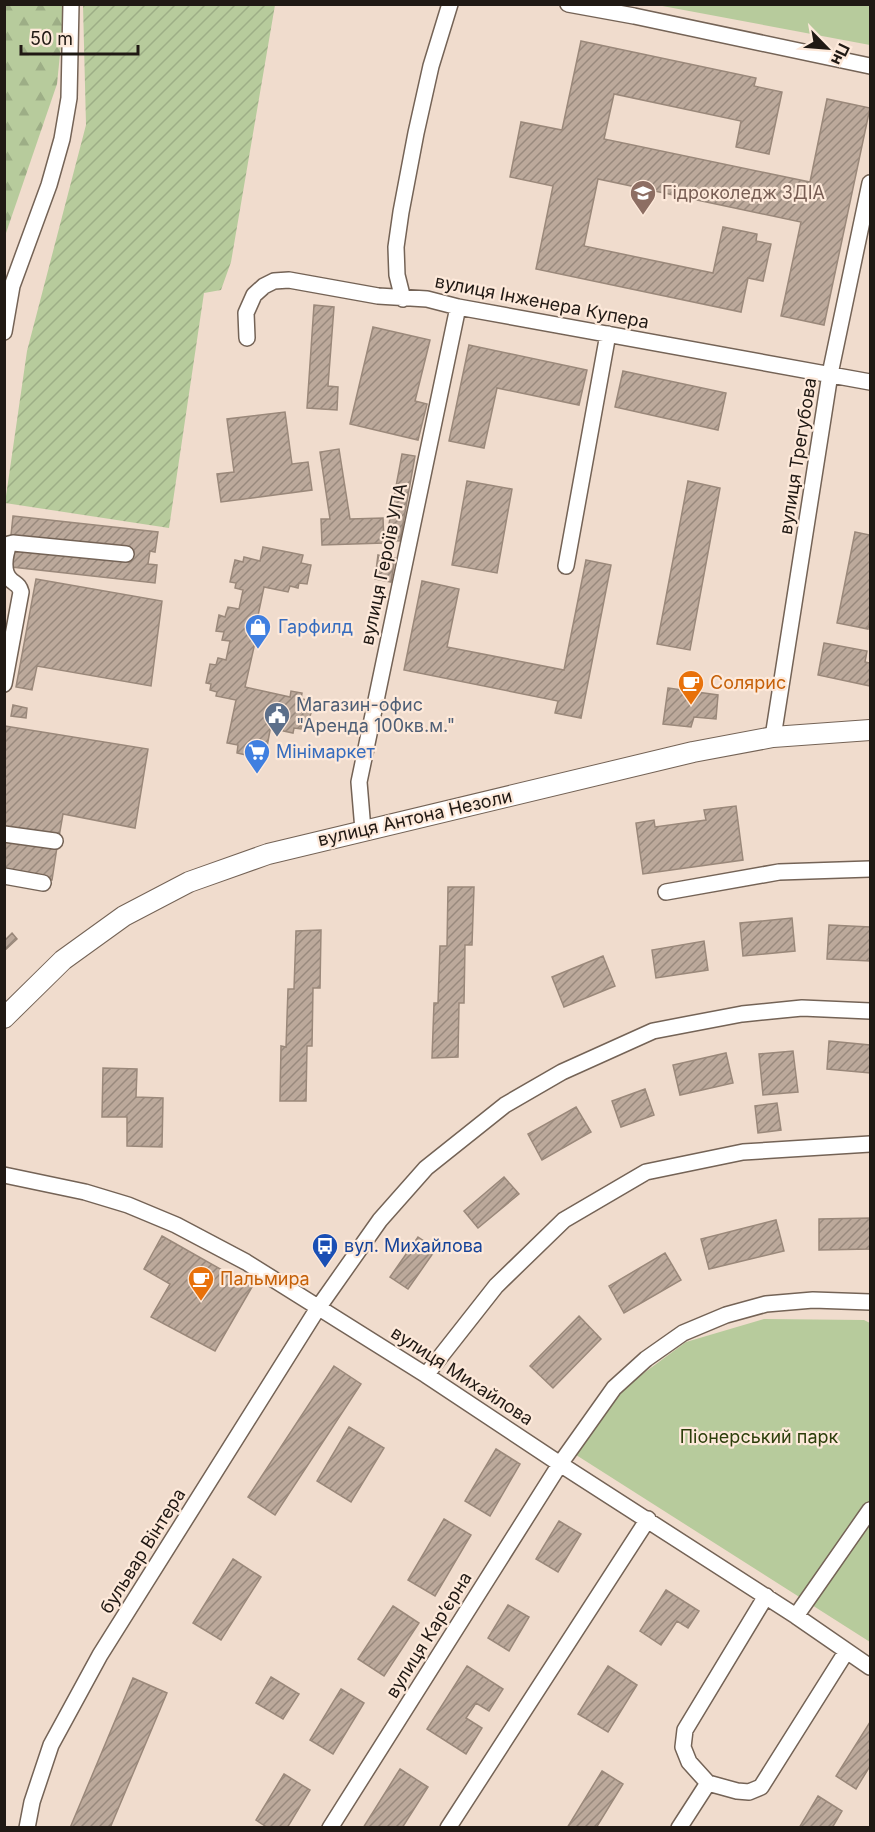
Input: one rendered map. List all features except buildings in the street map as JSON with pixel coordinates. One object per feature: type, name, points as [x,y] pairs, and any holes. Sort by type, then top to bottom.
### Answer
[{"type":"main road","name":"вулиця Антона Незоли","points":[[4,1018],[63,960],[124,916],[189,882],[268,854],[693,752],[773,737],[870,730]]},
{"type":"street","points":[[4,332],[12,286],[49,185],[62,139],[69,98],[71,4]]},
{"type":"street","points":[[403,299],[396,275],[396,247],[401,212],[426,88],[450,4]]},
{"type":"street","points":[[567,4],[870,66]]},
{"type":"street","name":"вулиця Трегубова","points":[[773,737],[830,374],[870,183]]},
{"type":"street","name":"вулиця Інженера Купера","points":[[247,338],[246,313],[254,295],[274,280],[289,280],[403,299],[427,299],[458,307],[870,382]]},
{"type":"street","name":"вулиця Героїв УПА","points":[[363,830],[359,782],[458,307]]},
{"type":"street","points":[[566,566],[608,334]]},
{"type":"street","points":[[4,684],[21,592],[19,585],[10,580],[6,574],[9,544],[126,555]]},
{"type":"street","points":[[4,834],[55,841]]},
{"type":"street","points":[[666,892],[779,872],[870,869]]},
{"type":"street","points":[[4,876],[43,883]]},
{"type":"street","name":"бульвар Вінтера","points":[[27,1827],[32,1802],[51,1745],[100,1655],[318,1308],[380,1220],[426,1168],[504,1106],[562,1072],[653,1031],[752,1013],[802,1008],[870,1011]]},
{"type":"street","points":[[426,1375],[496,1286],[564,1220],[646,1172],[743,1152],[870,1144]]},
{"type":"street","name":"вулиця Михайлова","points":[[4,1175],[85,1192],[128,1205],[176,1225],[246,1262],[648,1519],[870,1667]]},
{"type":"street","name":"вулиця Кар’єрна","points":[[330,1827],[560,1464],[614,1388],[646,1359],[683,1333],[726,1315],[766,1304],[813,1300],[870,1302]]},
{"type":"street","points":[[796,1616],[870,1510]]},
{"type":"street","points":[[448,1827],[648,1519]]},
{"type":"street","points":[[766,1596],[685,1730],[683,1747],[689,1762],[708,1784],[749,1792],[761,1787],[846,1652]]},
{"type":"street","points":[[679,1827],[708,1784]]},
{"type":"green space","points":[[5,5],[65,5],[57,84],[5,236]]},
{"type":"green space","points":[[83,5],[275,5],[231,262],[221,290],[204,293],[169,528],[5,503],[27,351],[86,125]]},
{"type":"green space","points":[[657,5],[870,5],[870,45]]},
{"type":"green space","name":"Піонерський парк","points":[[764,1319],[864,1320],[870,1323],[870,1642],[573,1453],[614,1395],[686,1342]]},
{"type":"place","name":"Гідроколедж ЗДIА","points":[[643,216]]},
{"type":"place","name":"Гарфилд","points":[[258,650]]},
{"type":"place","name":"Солярис","points":[[691,706]]},
{"type":"place","name":"Магазин-офис \"Аренда 100кв.м.\"","points":[[277,738]]},
{"type":"place","name":"Мінімаркет","points":[[257,775]]},
{"type":"place","name":"вул. Михайлова","points":[[325,1269]]},
{"type":"place","name":"Пальмира","points":[[201,1302]]}]
